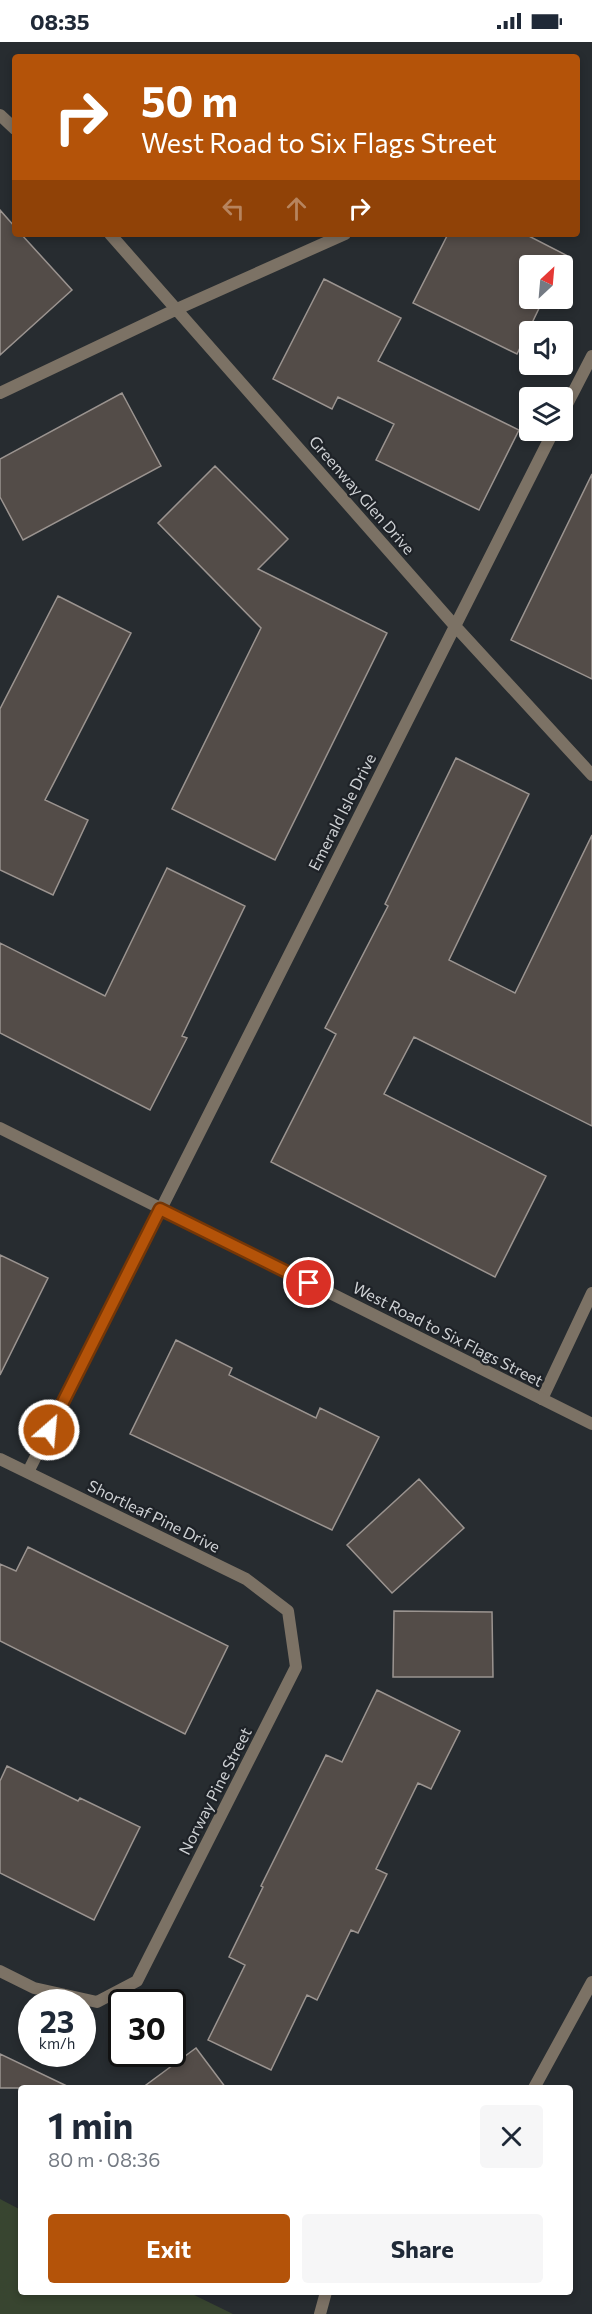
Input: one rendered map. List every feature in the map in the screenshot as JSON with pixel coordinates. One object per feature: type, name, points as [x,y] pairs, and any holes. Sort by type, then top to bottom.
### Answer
[{"type":"street","points":[[0,115],[12,126]]},
{"type":"street","name":"Greenway Glen Drive","points":[[113,237],[455,626],[592,775]]},
{"type":"street","points":[[0,393],[177,309],[338,237]]},
{"type":"street","points":[[573,393],[592,356]]},
{"type":"street","name":"Emerald Isle Drive","points":[[28,1472],[548,441]]},
{"type":"street","name":"West Road to Six Flags Street","points":[[0,1128],[592,1424]]},
{"type":"street","points":[[542,1399],[592,1293]]},
{"type":"street","name":"Shortleaf Pine Drive","points":[[0,1459],[246,1579],[288,1611]]},
{"type":"street","name":"Norway Pine Street","points":[[0,1971],[34,1989],[98,2002],[137,1981],[296,1667],[288,1611]]},
{"type":"street","points":[[536,2085],[592,1982]]},
{"type":"street","points":[[321,2314],[325,2295]]},
{"type":"green space","points":[[0,2199],[18,2208],[18,2295],[194,2295],[233,2314],[0,2314]]},
{"type":"building","points":[[0,210],[12,224],[12,237],[24,237],[72,290],[0,355]]},
{"type":"building","points":[[446,237],[531,237],[566,255],[519,255],[519,309],[539,309],[533,321],[519,321],[517,354],[413,303]]},
{"type":"building","points":[[324,279],[401,318],[378,361],[519,430],[479,510],[376,460],[394,424],[338,397],[332,409],[273,379]]},
{"type":"building","points":[[122,393],[161,466],[23,540],[0,497],[0,459]]},
{"type":"building","points":[[215,466],[288,539],[258,569],[387,633],[275,860],[172,809],[261,628],[158,523]]},
{"type":"building","points":[[592,474],[592,679],[511,640]]},
{"type":"building","points":[[58,596],[131,633],[45,800],[88,820],[53,895],[0,870],[0,709]]},
{"type":"building","points":[[456,758],[529,794],[449,960],[515,993],[592,835],[592,1126],[414,1037],[384,1094],[546,1176],[495,1277],[271,1162],[336,1034],[325,1028],[388,906],[385,904]]},
{"type":"building","points":[[167,868],[245,906],[182,1036],[187,1038],[150,1110],[0,1033],[0,943],[105,996]]},
{"type":"building","points":[[0,1255],[48,1278],[0,1375]]},
{"type":"building","points":[[176,1340],[232,1368],[229,1375],[316,1418],[320,1408],[379,1437],[332,1530],[130,1434]]},
{"type":"building","points":[[419,1479],[464,1528],[392,1593],[347,1545]]},
{"type":"building","points":[[28,1547],[228,1646],[185,1734],[0,1641],[0,1564],[16,1571]]},
{"type":"building","points":[[394,1611],[492,1612],[493,1677],[393,1677]]},
{"type":"building","points":[[377,1690],[460,1731],[431,1789],[418,1783],[376,1869],[387,1874],[358,1933],[351,1930],[317,2000],[307,1995],[271,2070],[208,2040],[245,1965],[229,1957],[263,1887],[261,1886],[326,1755],[342,1762]]},
{"type":"building","points":[[7,1766],[78,1801],[80,1798],[140,1827],[94,1920],[0,1873],[0,1781]]},
{"type":"building","points":[[196,2048],[224,2085],[146,2085],[170,2067],[186,2067],[186,2055]]},
{"type":"building","points":[[0,2054],[18,2063],[18,2067],[27,2067],[65,2085],[18,2085],[18,2088],[0,2088]]},
{"type":"route","points":[[49,1430],[160,1209],[309,1283]]}]
